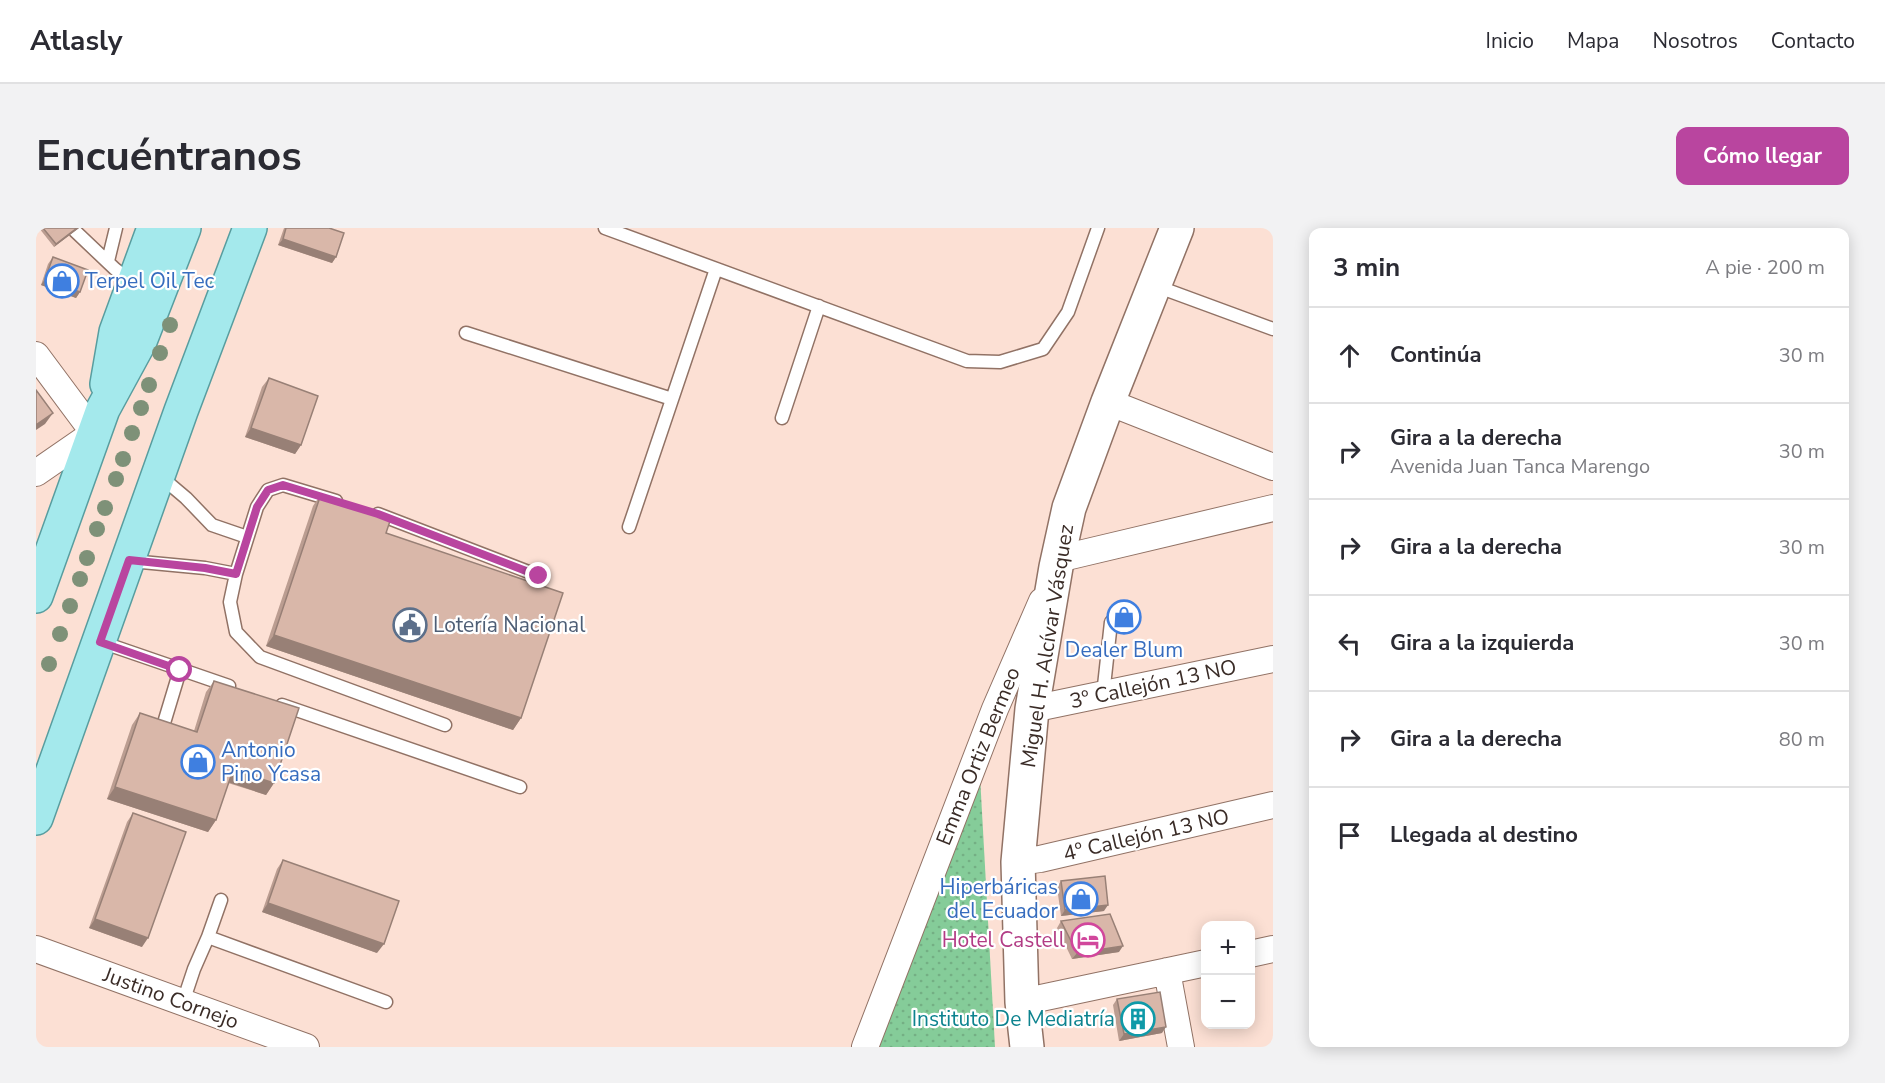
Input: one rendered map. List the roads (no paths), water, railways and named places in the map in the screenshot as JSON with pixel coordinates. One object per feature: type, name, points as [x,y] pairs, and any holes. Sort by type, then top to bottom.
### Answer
[{"type":"main road","points":[[149,282],[154,228]]},
{"type":"main road","points":[[36,596],[98,421],[116,332],[184,228]]},
{"type":"main road","points":[[36,818],[250,228]]},
{"type":"street","name":"Miguel H. Alcívar Vásquez","points":[[1028,1047],[1022,1002],[1018,862],[1032,709],[1057,563],[1069,508],[1177,228]]},
{"type":"street","points":[[36,355],[98,421],[36,473]]},
{"type":"street","points":[[1108,402],[1273,467]]},
{"type":"street","points":[[1057,563],[1273,508]]},
{"type":"street","name":"Emma Ortiz Bermeo","points":[[865,1047],[995,709],[1057,563]]},
{"type":"street","name":"3º Callejón 13 NO","points":[[1032,709],[1273,659]]},
{"type":"street","name":"4º Callejón 13 NO","points":[[1018,862],[1040,859],[1273,805]]},
{"type":"street","points":[[1255,953],[1273,949]]},
{"type":"street","name":"Justino Cornejo","points":[[36,950],[306,1047]]},
{"type":"street","points":[[1022,1002],[1201,964]]},
{"type":"street","points":[[1167,971],[1181,1047]]},
{"type":"lane","points":[[108,261],[116,228]]},
{"type":"lane","points":[[605,228],[967,361],[1000,362],[1043,349],[1068,312],[1098,228]]},
{"type":"lane","points":[[75,231],[108,261],[149,282]]},
{"type":"lane","points":[[629,527],[717,269]]},
{"type":"lane","points":[[1154,286],[1273,329]]},
{"type":"lane","points":[[782,417],[819,306]]},
{"type":"lane","points":[[465,333],[672,399]]},
{"type":"lane","points":[[159,476],[186,498],[212,525],[247,537]]},
{"type":"lane","points":[[346,504],[283,485],[268,490],[257,507],[236,574],[230,602],[236,633],[260,657],[445,725]]},
{"type":"lane","points":[[367,511],[539,576]]},
{"type":"lane","points":[[129,560],[205,568],[236,574]]},
{"type":"lane","points":[[1103,695],[1111,621]]},
{"type":"lane","points":[[100,642],[235,688]]},
{"type":"lane","points":[[164,723],[180,670]]},
{"type":"lane","points":[[268,700],[520,787]]},
{"type":"lane","points":[[183,1002],[221,900]]},
{"type":"lane","points":[[208,937],[386,1002]]},
{"type":"place","name":"Terpel Oil Tec","points":[[62,281]]},
{"type":"place","name":"Dealer Blum","points":[[1124,617]]},
{"type":"place","name":"Lotería Nacional","points":[[410,625]]},
{"type":"place","name":"Antonio Pino Ycasa","points":[[198,762]]},
{"type":"place","name":"Hiperbáricas del Ecuador","points":[[1081,899]]},
{"type":"place","name":"Hotel Castell","points":[[1088,940]]},
{"type":"place","name":"Instituto De Mediatría","points":[[1138,1019]]}]
